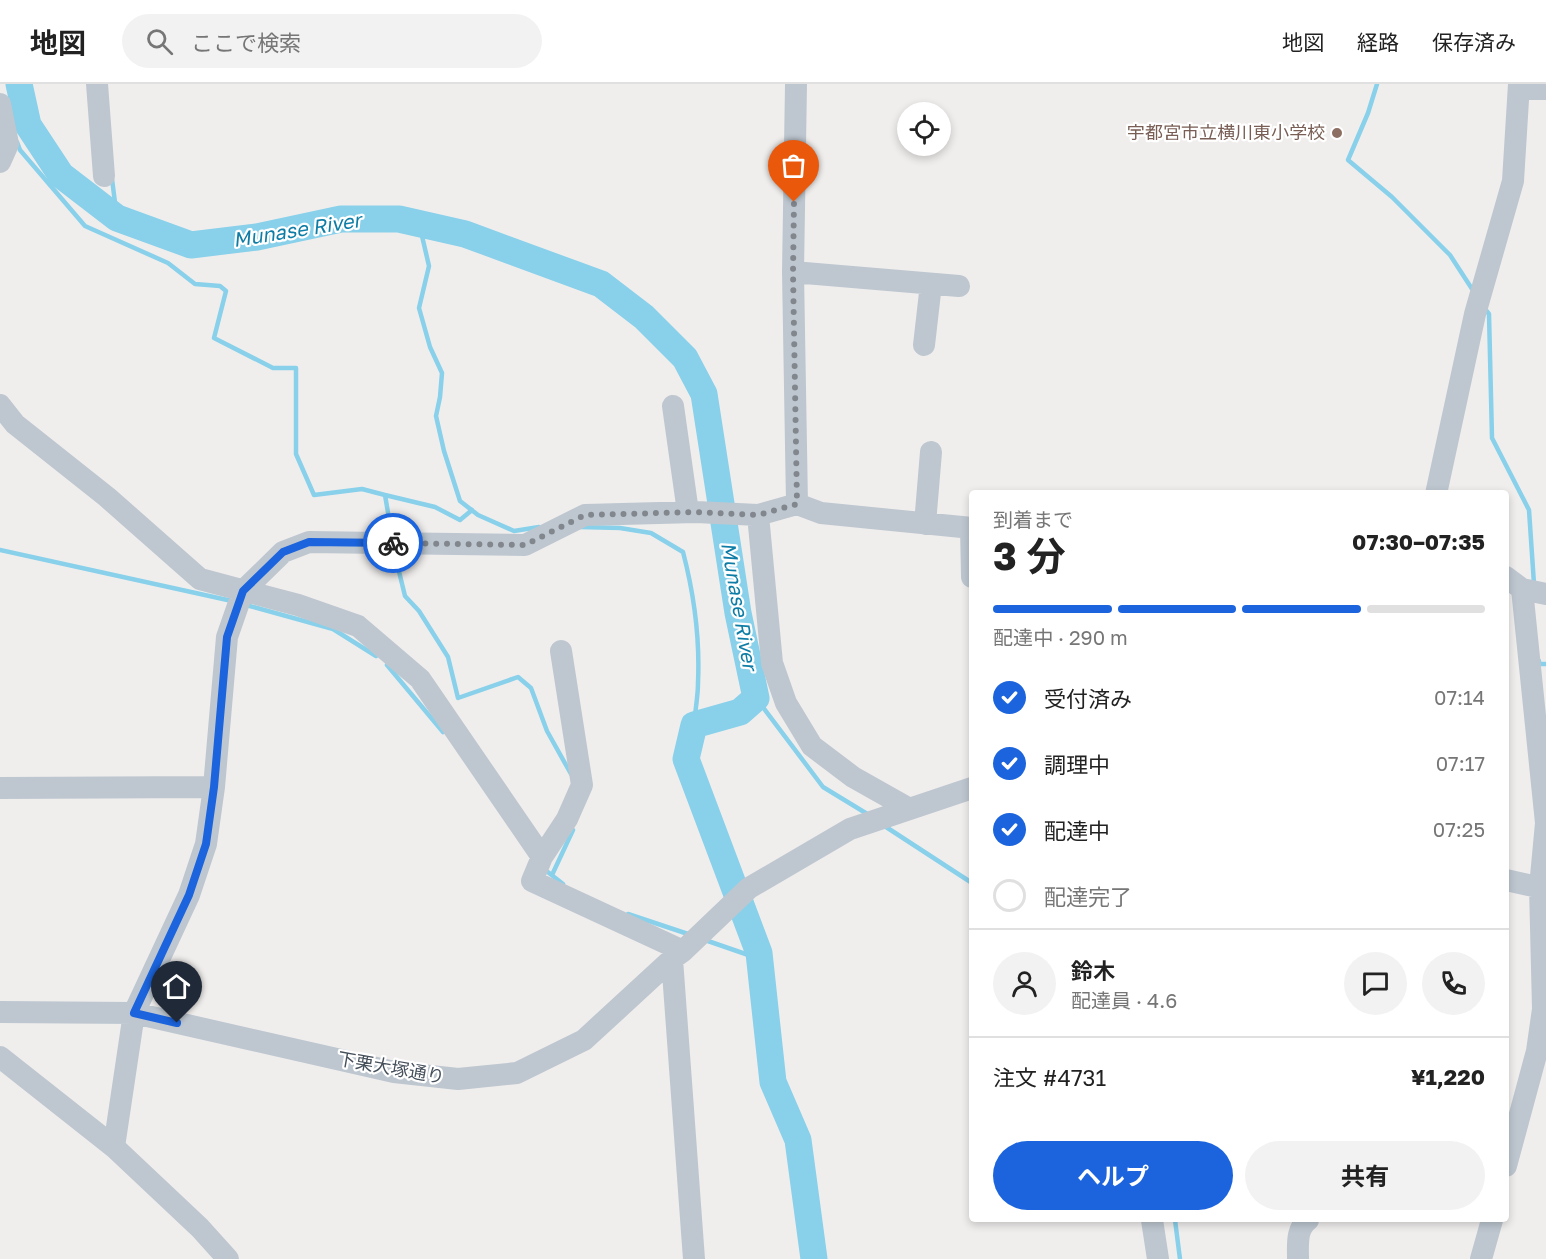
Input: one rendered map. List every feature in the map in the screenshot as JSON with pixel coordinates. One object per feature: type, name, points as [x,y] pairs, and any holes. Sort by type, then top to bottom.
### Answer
[{"type":"street","points":[[97,84],[104,176]]},
{"type":"street","points":[[796,84],[793,272],[797,504]]},
{"type":"street","points":[[1437,490],[1475,314],[1513,181],[1519,87],[1546,89]]},
{"type":"street","points":[[0,104],[8,144],[0,162]]},
{"type":"street","points":[[793,272],[959,286]]},
{"type":"street","points":[[924,345],[931,284]]},
{"type":"street","points":[[0,405],[15,424],[107,497],[200,579],[298,605],[358,626],[420,679],[542,857]]},
{"type":"street","points":[[673,406],[692,512]]},
{"type":"street","points":[[925,524],[931,452]]},
{"type":"street","points":[[114,1147],[134,1013],[189,895],[206,844],[214,787],[227,637],[243,591],[283,552],[309,542],[525,545],[585,515],[692,512],[752,515],[797,504],[821,513],[969,528]]},
{"type":"street","points":[[752,515],[772,663],[786,703],[812,746],[853,777],[905,809],[969,789]]},
{"type":"street","points":[[1509,1155],[1537,1051],[1543,1009],[1543,888],[1546,823],[1514,583],[1546,594]]},
{"type":"street","points":[[561,651],[582,785],[567,819],[542,857],[532,881],[678,955],[694,1259]]},
{"type":"street","points":[[0,788],[214,787]]},
{"type":"street","name":"下栗大塚通り","points":[[0,1012],[134,1013],[394,1072],[458,1079],[517,1073],[584,1040],[749,888],[850,829],[905,809]]},
{"type":"street","points":[[1509,881],[1543,888]]},
{"type":"street","points":[[0,1057],[114,1147],[200,1228],[228,1259]]},
{"type":"street","points":[[1152,1222],[1158,1259]]},
{"type":"street","points":[[1298,1259],[1299,1234],[1305,1222]]},
{"type":"street","points":[[1481,1259],[1490,1222]]},
{"type":"waterway","name":"Munase River","points":[[19,84],[28,125],[61,175],[117,218],[191,245],[257,237],[341,219],[399,219],[465,234],[601,284],[644,317],[685,358],[704,394],[738,613],[756,698],[740,712],[694,725],[686,759],[759,953],[773,1082],[798,1140],[814,1259]]},
{"type":"waterway","points":[[1377,84],[1368,113],[1348,160],[1392,197],[1450,255],[1474,292]]},
{"type":"waterway","points":[[17,142],[20,150],[85,226],[168,263],[195,284],[220,286],[226,291],[214,338],[273,368],[296,368],[296,454],[314,495],[362,489],[385,495],[392,536]]},
{"type":"waterway","points":[[112,179],[117,218]]},
{"type":"waterway","points":[[419,223],[429,266],[419,308],[430,347],[442,373],[436,416],[444,451],[460,501],[478,515],[514,531],[539,527]]},
{"type":"waterway","points":[[1485,309],[1489,314],[1492,438],[1529,510],[1534,584]]},
{"type":"waterway","points":[[385,495],[435,507],[460,520],[472,510]]},
{"type":"waterway","points":[[580,527],[620,528],[651,533],[683,552],[697,633],[698,688],[694,725]]},
{"type":"waterway","points":[[0,550],[232,601]]},
{"type":"waterway","points":[[394,551],[405,596],[419,611],[448,657],[458,698],[518,677],[531,688],[547,731],[571,774]]},
{"type":"waterway","points":[[246,605],[333,629],[376,656]]},
{"type":"waterway","points":[[1539,661],[1539,664],[1546,664]]},
{"type":"waterway","points":[[387,665],[443,732]]},
{"type":"waterway","points":[[756,698],[823,787],[869,815]]},
{"type":"waterway","points":[[883,825],[969,881]]},
{"type":"waterway","points":[[552,875],[573,830]]},
{"type":"waterway","points":[[544,869],[563,884]]},
{"type":"waterway","points":[[628,914],[691,935]]},
{"type":"waterway","points":[[705,940],[760,959]]},
{"type":"waterway","points":[[1175,1222],[1180,1259]]},
{"type":"way so far","points":[[393,543],[525,545],[585,515],[696,512],[758,515],[797,504],[794,202]]},
{"type":"place","name":"宇都宮市立横川東小学校","points":[[1337,133]]},
{"type":"route","points":[[177,1023],[134,1013],[189,895],[206,844],[214,787],[227,637],[243,591],[283,552],[309,542],[393,543]]}]
